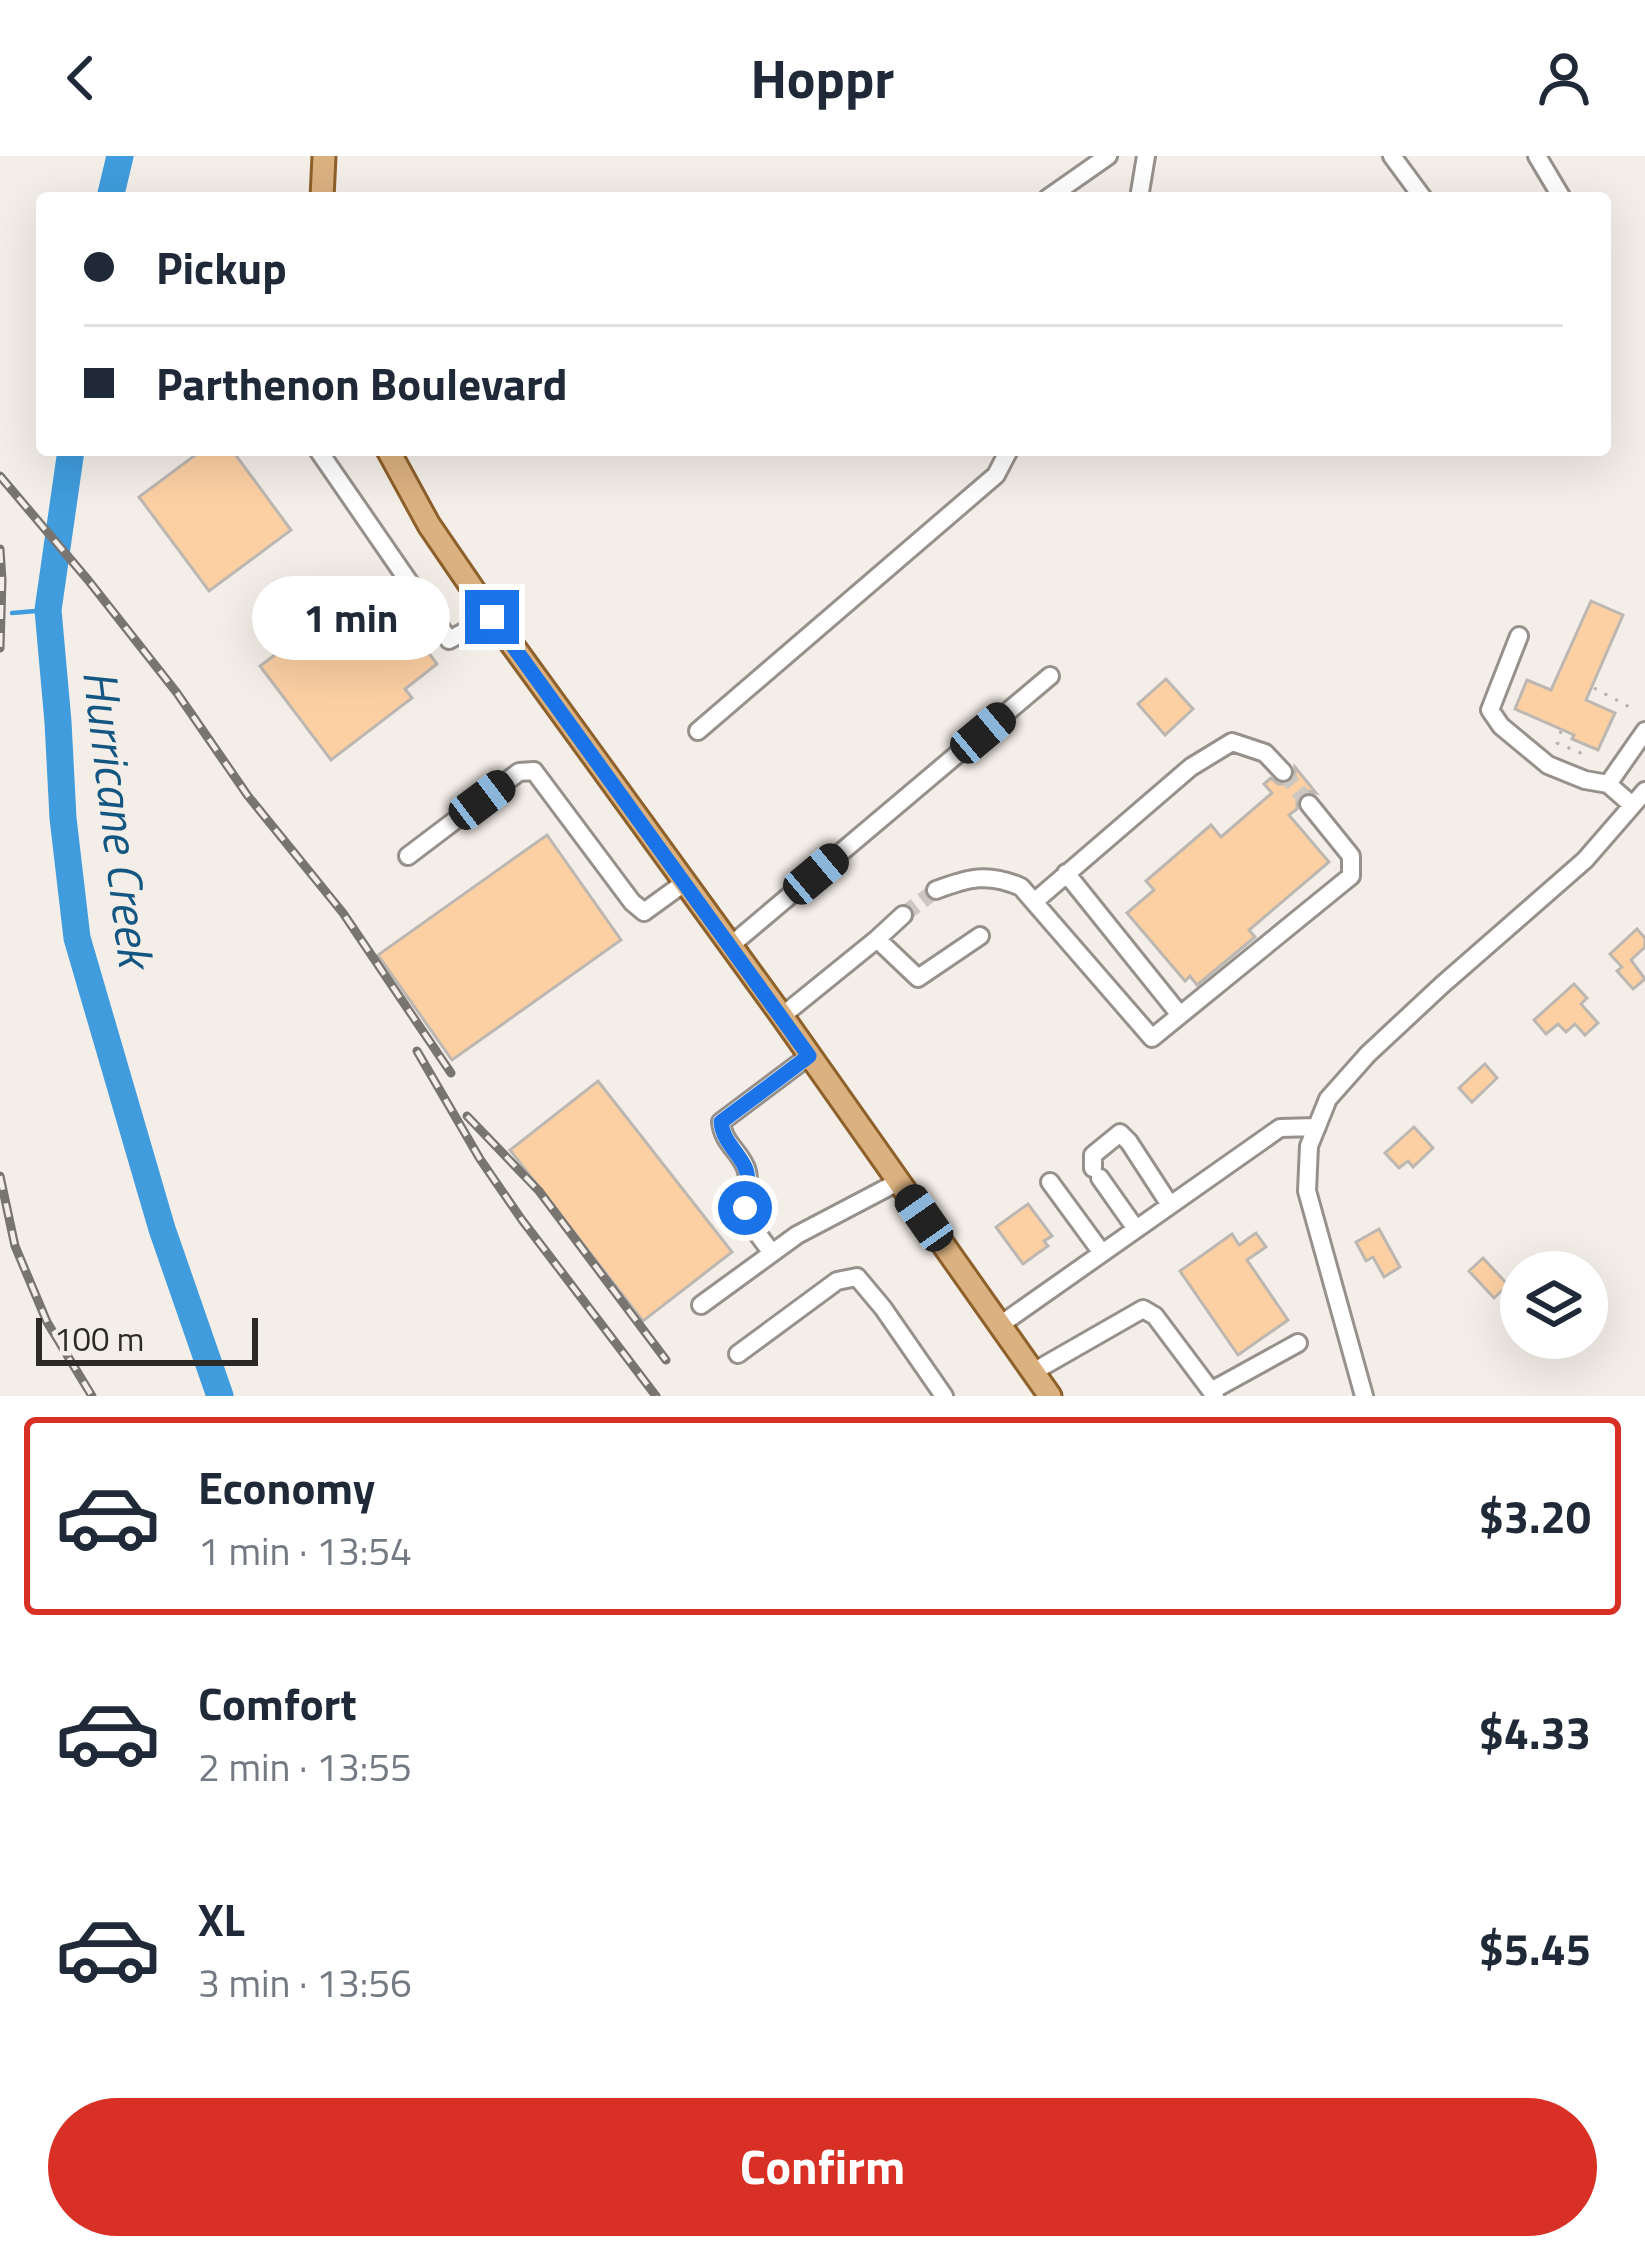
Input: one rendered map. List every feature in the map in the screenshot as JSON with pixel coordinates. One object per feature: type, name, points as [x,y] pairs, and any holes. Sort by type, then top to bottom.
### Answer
[{"type":"main road","points":[[322,192],[324,156]]},
{"type":"main road","points":[[391,456],[429,525],[492,617],[1050,1396]]},
{"type":"street","points":[[1057,192],[1108,156]]},
{"type":"street","points":[[1140,192],[1146,156]]},
{"type":"street","points":[[1393,156],[1419,192]]},
{"type":"street","points":[[1537,156],[1558,192]]},
{"type":"street","points":[[322,456],[449,640],[492,617]]},
{"type":"street","points":[[698,730],[996,475],[1006,456]]},
{"type":"street","points":[[1342,1396],[1363,1392],[1307,1191],[1309,1146],[1328,1099],[1442,985],[1585,860],[1639,798],[1548,765],[1501,726],[1490,710],[1519,636]]},
{"type":"street","points":[[730,946],[1050,676]]},
{"type":"street","points":[[1608,784],[1645,731]]},
{"type":"street","points":[[1034,902],[1191,767],[1232,742],[1265,753],[1283,772]]},
{"type":"street","points":[[408,856],[519,772],[535,771],[644,912],[684,883]]},
{"type":"street","points":[[936,890],[972,876],[1021,887],[1152,1038],[1351,876],[1351,856],[1310,804]]},
{"type":"street","points":[[1066,873],[1180,1015]]},
{"type":"street","points":[[782,1016],[903,915]]},
{"type":"street","points":[[877,939],[918,978],[980,936]]},
{"type":"street","points":[[772,1252],[745,1217],[748,1177],[722,1136],[721,1122],[809,1056]]},
{"type":"street","points":[[1000,1325],[1280,1127],[1317,1127]]},
{"type":"street","points":[[1136,1229],[1095,1167],[1120,1133],[1171,1205]]},
{"type":"street","points":[[701,1305],[797,1235],[898,1182]]},
{"type":"street","points":[[1050,1182],[1102,1253]]},
{"type":"street","points":[[738,1354],[837,1281],[857,1277],[944,1396]]},
{"type":"street","points":[[1033,1372],[1143,1309],[1155,1316],[1213,1394],[1298,1342]]},
{"type":"path","points":[[1594,688],[1635,710]]},
{"type":"path","points":[[1562,731],[1557,743],[1583,754],[1574,776]]},
{"type":"building","points":[[194,456],[236,456],[291,530],[209,591],[139,497]]},
{"type":"building","points":[[1591,601],[1623,615],[1586,700],[1615,713],[1598,750],[1515,709],[1527,680],[1551,690]]},
{"type":"building","points":[[345,602],[388,658],[416,636],[437,664],[405,689],[412,698],[331,760],[260,666]]},
{"type":"building","points":[[1166,679],[1193,709],[1165,735],[1138,704]]},
{"type":"building","points":[[1295,767],[1316,793],[1300,795],[1297,809],[1289,815],[1329,862],[1249,930],[1255,937],[1197,985],[1190,976],[1185,981],[1127,913],[1154,890],[1146,881],[1211,825],[1221,837],[1272,793],[1264,784],[1271,778],[1287,784],[1295,777]]},
{"type":"building","points":[[547,835],[621,940],[452,1060],[378,955]]},
{"type":"building","points":[[1637,929],[1645,938],[1645,947],[1631,960],[1645,979],[1633,989],[1610,954]]},
{"type":"building","points":[[1574,984],[1587,998],[1581,1004],[1598,1023],[1585,1035],[1575,1024],[1566,1032],[1558,1024],[1546,1034],[1534,1020]]},
{"type":"building","points":[[1485,1064],[1497,1078],[1472,1102],[1459,1088]]},
{"type":"building","points":[[598,1081],[732,1252],[643,1321],[510,1150]]},
{"type":"building","points":[[1414,1127],[1433,1148],[1413,1167],[1408,1161],[1399,1168],[1385,1153]]},
{"type":"building","points":[[1028,1204],[1052,1236],[1044,1241],[1048,1246],[1023,1264],[996,1227]]},
{"type":"building","points":[[1379,1229],[1400,1267],[1384,1277],[1373,1257],[1366,1261],[1356,1242]]},
{"type":"building","points":[[1256,1233],[1266,1247],[1247,1260],[1288,1320],[1238,1355],[1180,1271],[1232,1234],[1239,1245]]},
{"type":"building","points":[[1483,1258],[1500,1276],[1500,1292],[1494,1298],[1469,1271]]},
{"type":"waterway","name":"Hurricane Creek","points":[[111,192],[120,156]]},
{"type":"waterway","name":"Hurricane Creek","points":[[70,456],[48,610],[77,938],[162,1229],[220,1396]]},
{"type":"waterway","points":[[12,613],[48,610]]},
{"type":"tunnel","points":[[1283,772],[1309,804]]},
{"type":"tunnel","points":[[903,915],[936,890]]},
{"type":"railway","points":[[0,476],[177,693],[248,796],[343,913],[451,1073]]},
{"type":"railway","points":[[0,549],[0,648]]},
{"type":"railway","points":[[417,1051],[522,1220],[656,1396]]},
{"type":"railway","points":[[467,1116],[539,1191],[666,1360]]},
{"type":"railway","points":[[0,1176],[15,1246],[47,1322],[92,1396]]},
{"type":"route","points":[[492,617],[809,1056],[721,1122],[722,1136],[748,1177],[745,1208]]}]
